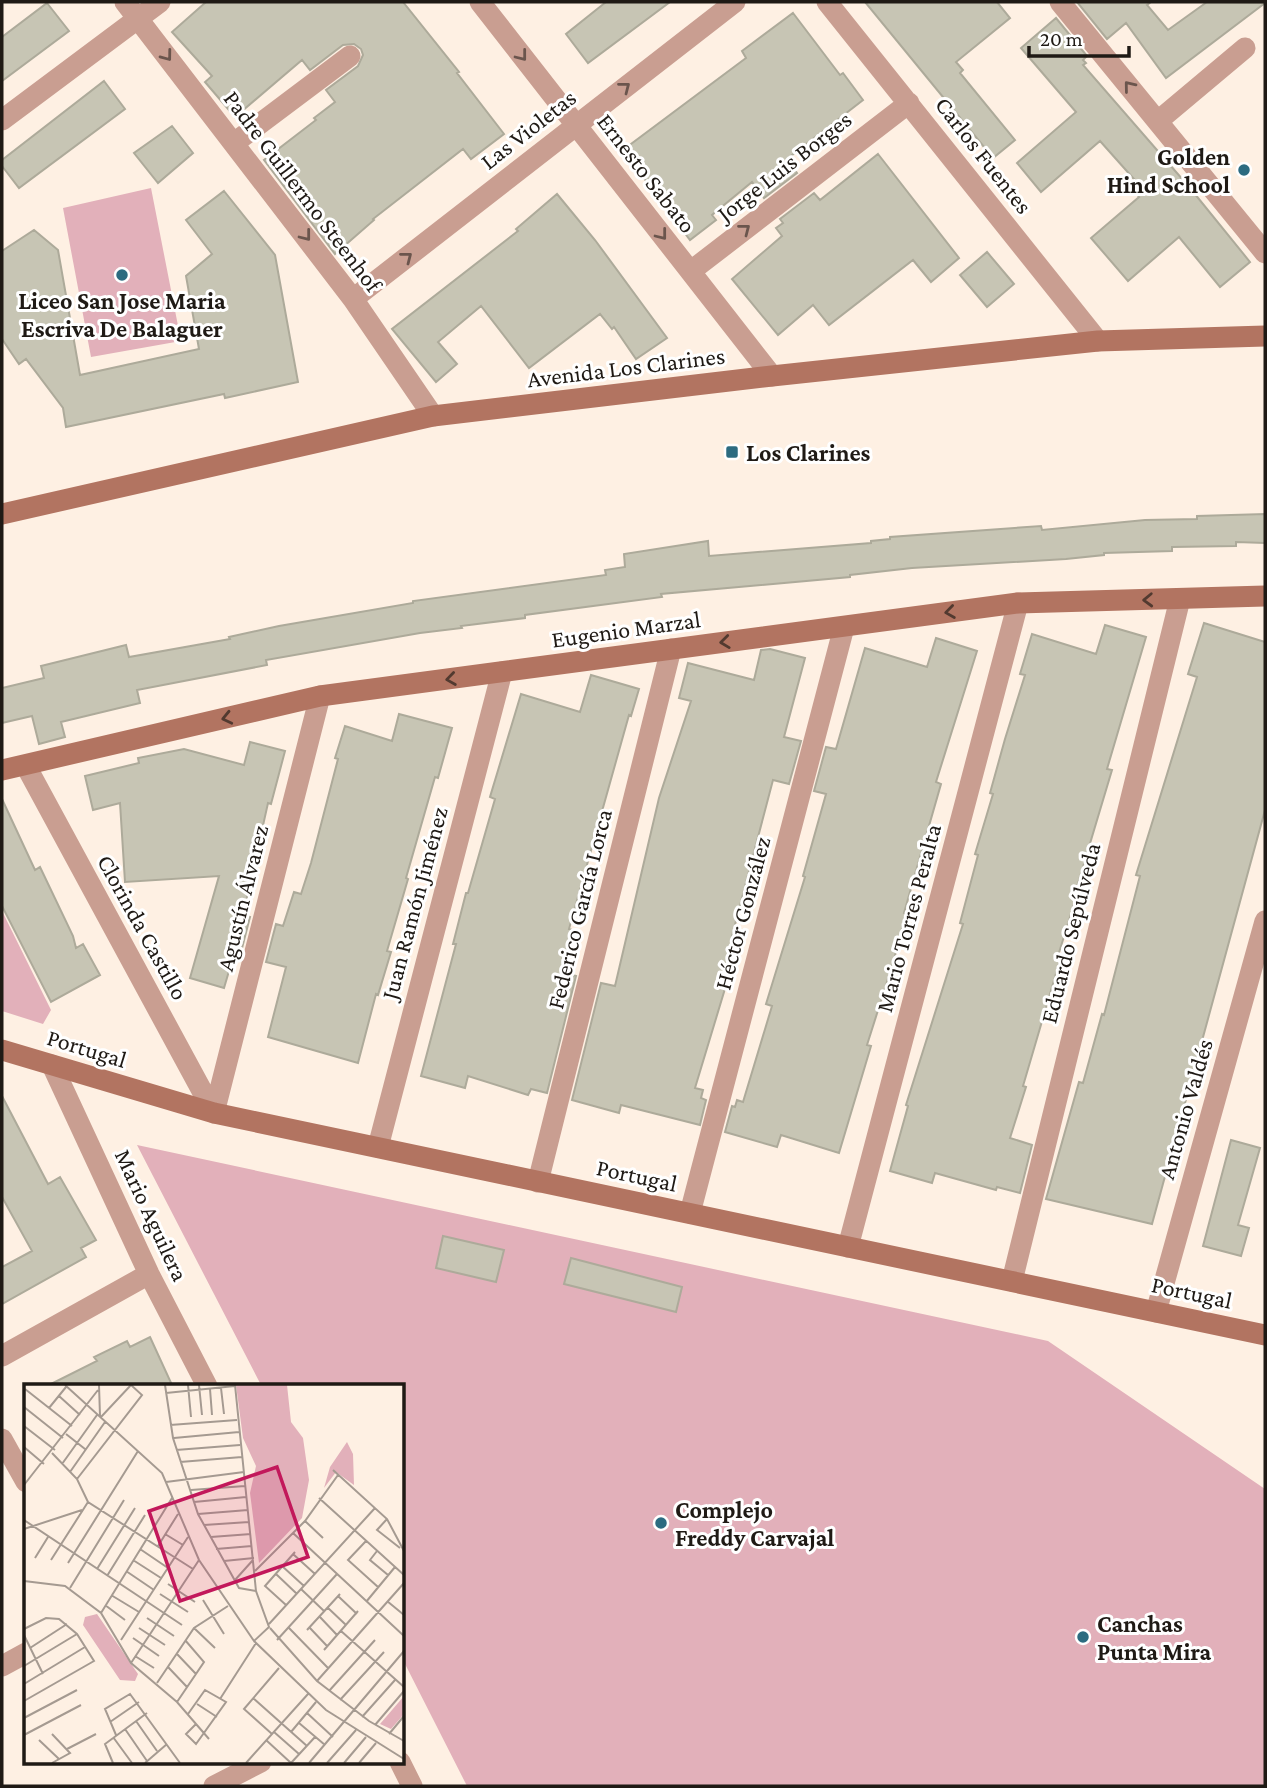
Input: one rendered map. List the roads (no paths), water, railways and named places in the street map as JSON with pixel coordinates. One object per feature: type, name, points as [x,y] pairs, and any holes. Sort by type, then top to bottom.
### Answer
[{"type":"main road","name":"Avenida Los Clarines","points":[[2,514],[433,416],[1098,341],[1265,336]]},
{"type":"main road","name":"Eugenio Marzal","points":[[2,770],[320,696],[1018,603],[1265,596]]},
{"type":"main road","name":"Portugal","points":[[2,1050],[214,1113],[1265,1335]]},
{"type":"street","points":[[2,120],[132,10],[159,2]]},
{"type":"street","name":"Ernesto Sabato","points":[[480,2],[772,376]]},
{"type":"street","name":"Las Violetas","points":[[353,299],[734,2]]},
{"type":"street","name":"Carlos Fuentes","points":[[827,2],[1098,341]]},
{"type":"street","points":[[1060,2],[1265,253]]},
{"type":"street","name":"Padre Guillermo Steenhof","points":[[132,10],[353,299],[433,416]]},
{"type":"street","points":[[1158,121],[1245,48]]},
{"type":"street","points":[[234,143],[350,56]]},
{"type":"street","name":"Jorge Luis Borges","points":[[691,271],[909,103]]},
{"type":"street","name":"Eduardo Sepúlveda","points":[[1012,1281],[1180,599]]},
{"type":"street","name":"Mario Torres Peralta","points":[[848,1247],[1018,603]]},
{"type":"street","name":"Héctor González","points":[[690,1213],[844,627]]},
{"type":"street","name":"Federico García Lorca","points":[[538,1182],[671,649]]},
{"type":"street","name":"Juan Ramón Jiménez","points":[[378,1147],[502,672]]},
{"type":"street","name":"Agustín Álvarez","points":[[214,1113],[320,696]]},
{"type":"street","name":"Clorinda Castillo","points":[[26,766],[214,1113]]},
{"type":"street","name":"Antonio Valdés","points":[[1156,1312],[1265,921]]},
{"type":"street","name":"Mario Aguilera","points":[[52,1065],[149,1273],[206,1384]]},
{"type":"street","points":[[2,1356],[149,1273]]},
{"type":"street","points":[[2,1439],[24,1478]]},
{"type":"street","points":[[2,1666],[24,1654]]},
{"type":"street","points":[[214,1786],[257,1764]]},
{"type":"street","points":[[401,1764],[412,1786]]},
{"type":"place","name":"Golden Hind School","points":[[1244,170]]},
{"type":"place","name":"Liceo San Jose Maria Escriva De Balaguer","points":[[122,275]]},
{"type":"place","name":"Los Clarines","points":[[732,452]]},
{"type":"place","name":"Complejo Freddy Carvajal","points":[[661,1523]]},
{"type":"place","name":"Canchas Punta Mira","points":[[1083,1637]]}]
